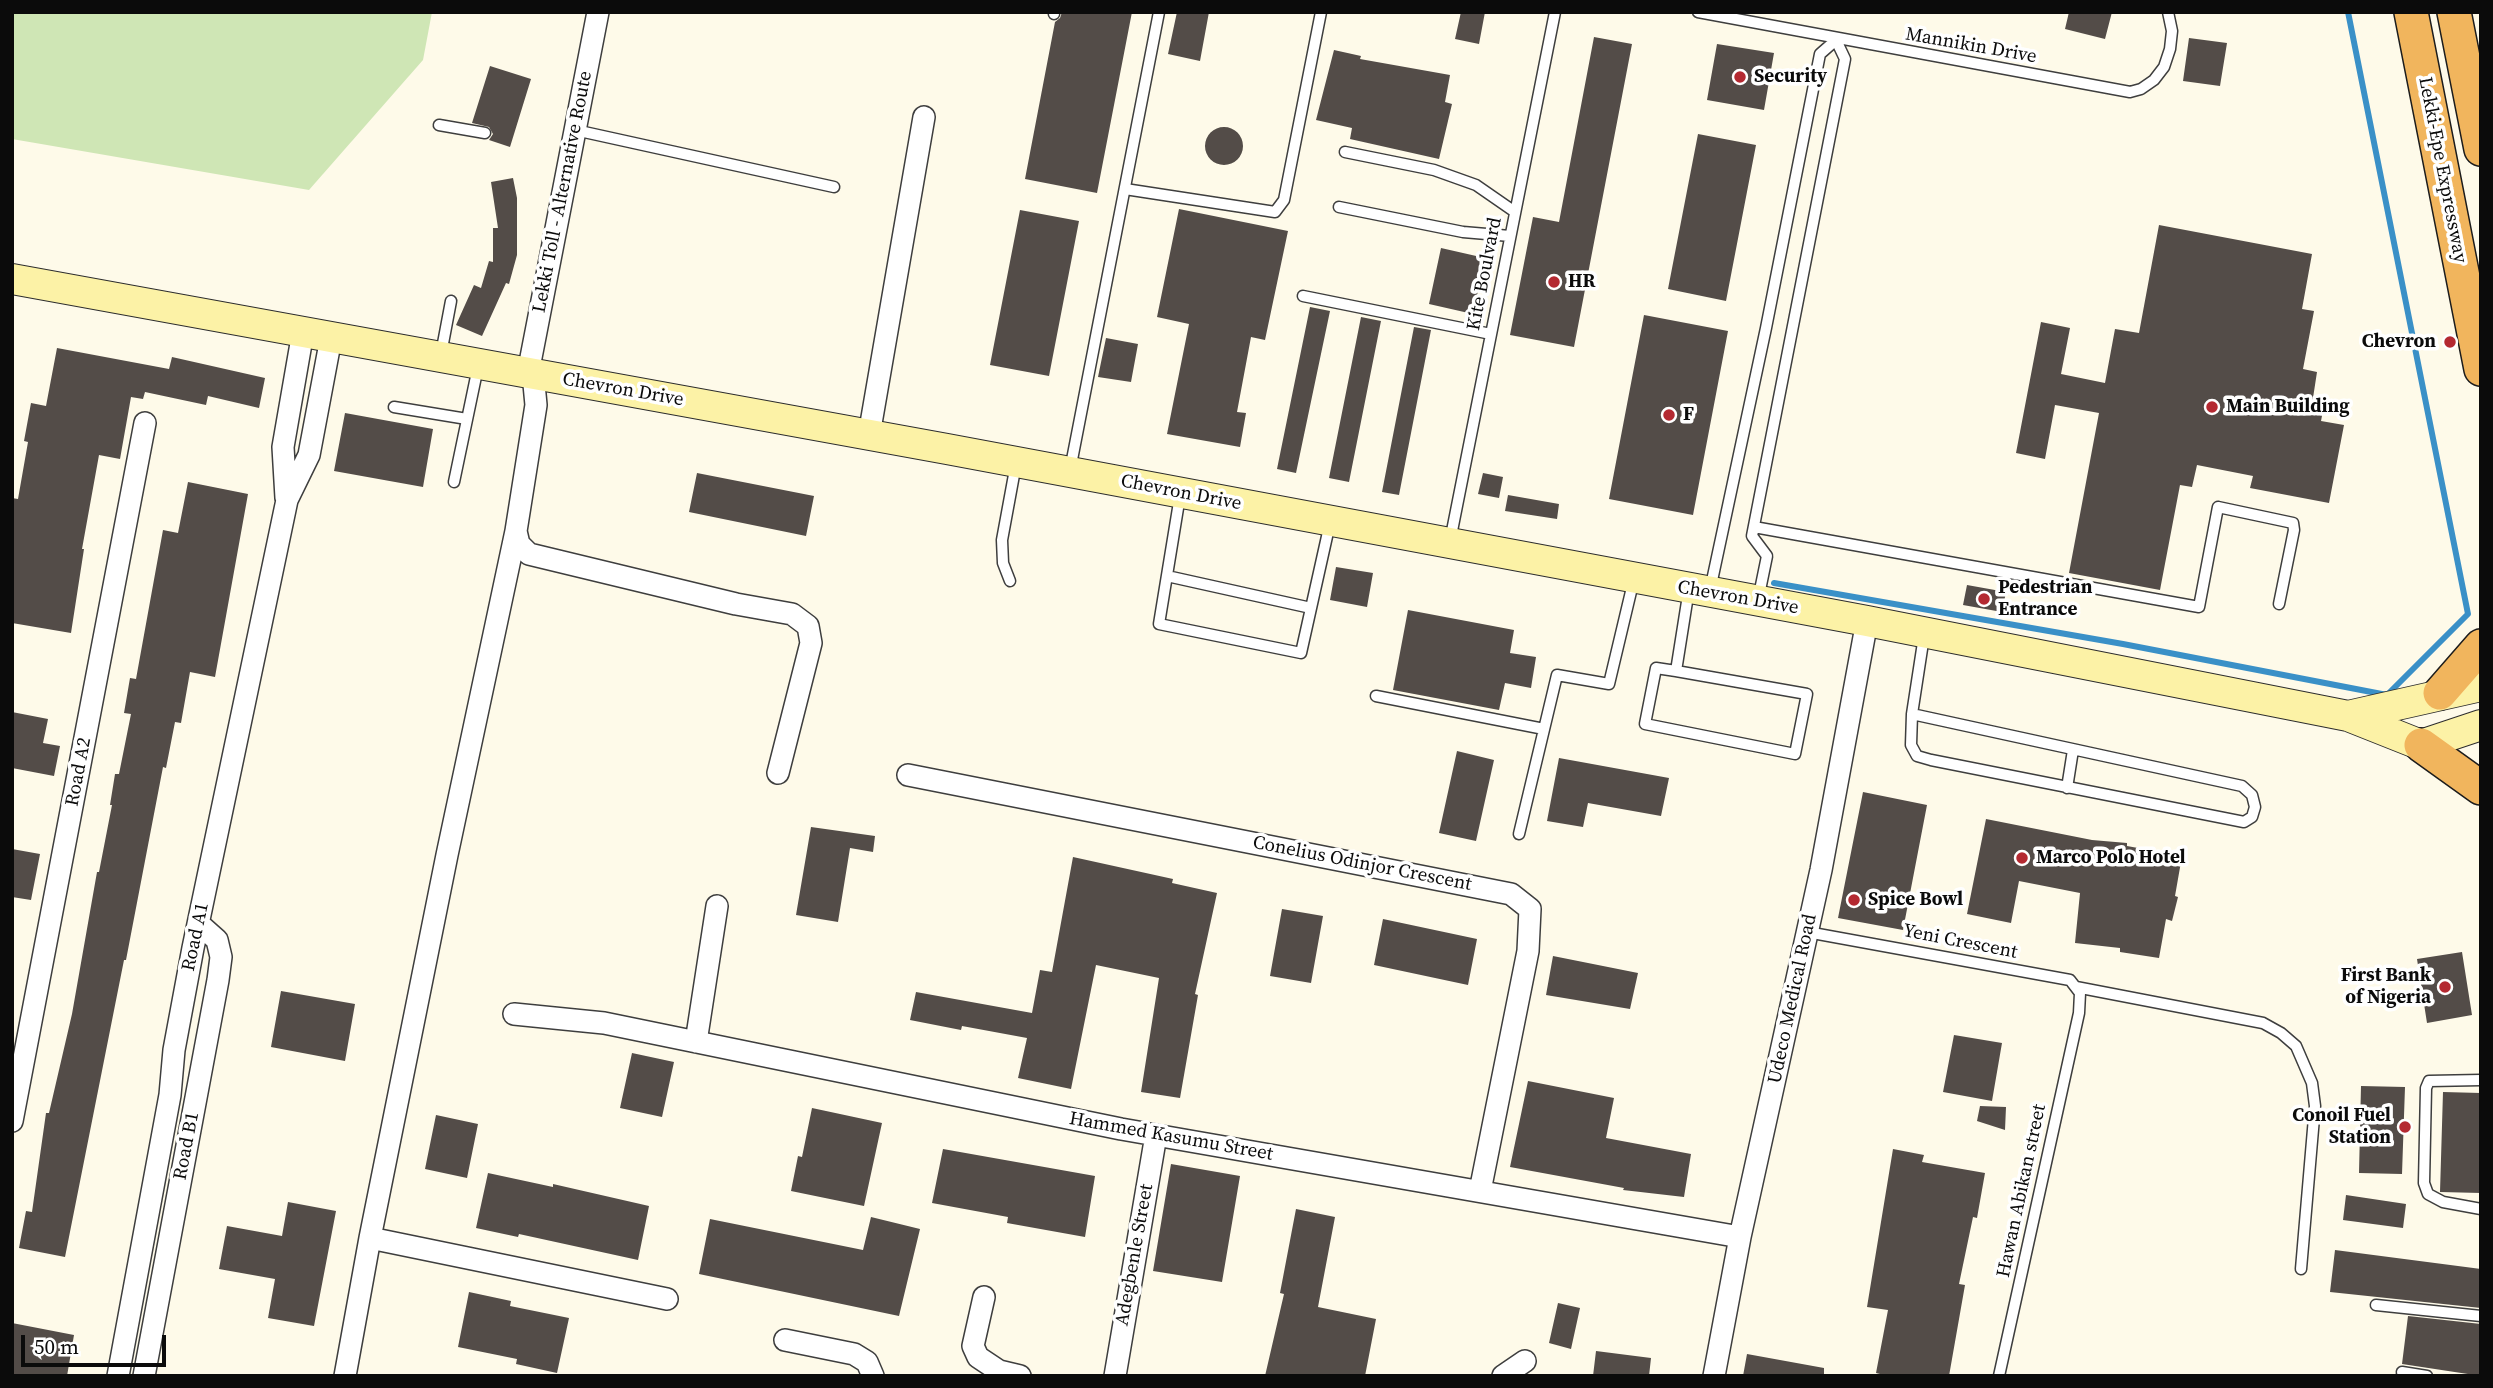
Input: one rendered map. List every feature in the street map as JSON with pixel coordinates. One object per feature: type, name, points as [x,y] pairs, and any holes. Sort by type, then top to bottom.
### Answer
[{"type":"highway","name":"Lekki-Epe Expressway","points":[[2411,12],[2480,365]]},
{"type":"highway","points":[[2454,12],[2481,149]]},
{"type":"highway","points":[[2440,693],[2481,646]]},
{"type":"highway","points":[[2421,745],[2481,788]]},
{"type":"main road","name":"Chevron Drive","points":[[12,279],[1867,621],[2348,716],[2421,745]]},
{"type":"main road","name":"Chevron Drive","points":[[2348,716],[2440,693],[2481,686]]},
{"type":"main road","points":[[2421,745],[2481,725]]},
{"type":"street","name":"Lekki Toll - Alternative Route","points":[[528,373],[598,12]]},
{"type":"street","points":[[869,435],[924,117]]},
{"type":"street","name":"Road A1","points":[[118,1376],[170,1095],[174,1050],[199,924],[287,500],[309,455],[317,335]]},
{"type":"street","points":[[345,1376],[370,1238],[516,531],[536,405],[536,392],[528,373]]},
{"type":"street","name":"Road A2","points":[[12,1121],[145,423]]},
{"type":"street","points":[[516,531],[519,544],[529,554],[736,604],[792,614],[808,626],[811,643],[778,773]]},
{"type":"street","name":"Udeco Medical Road","points":[[1714,1376],[1807,932],[1867,621]]},
{"type":"street","name":"Conelius Odinjor Crescent","points":[[908,775],[1511,894],[1530,909],[1528,951],[1480,1191]]},
{"type":"street","points":[[696,1042],[718,906]]},
{"type":"street","name":"Road B1","points":[[144,1376],[221,957],[217,940],[199,924]]},
{"type":"street","name":"Hammed Kasumu Street","points":[[514,1014],[604,1023],[1156,1135],[1741,1237]]},
{"type":"street","name":"Adegbenle Street","points":[[1115,1376],[1156,1135]]},
{"type":"street","points":[[370,1238],[667,1299]]},
{"type":"street","points":[[984,1297],[973,1346],[978,1357],[999,1371],[1020,1376]]},
{"type":"street","points":[[785,1340],[854,1354],[867,1362],[873,1376]]},
{"type":"street","points":[[1503,1376],[1525,1361]]},
{"type":"lane","points":[[1070,472],[1159,12]]},
{"type":"lane","points":[[1125,189],[1275,212],[1284,201],[1321,12]]},
{"type":"lane","name":"Kite Boulvard","points":[[1449,544],[1555,12]]},
{"type":"lane","name":"Mannikin Drive","points":[[1698,12],[1836,40],[2130,92],[2141,89],[2154,80],[2164,67],[2172,31],[2168,12]]},
{"type":"lane","points":[[1676,671],[1766,328],[1820,54],[1836,40],[1845,59],[1752,536],[1766,556],[1758,602]]},
{"type":"lane","points":[[439,125],[485,133]]},
{"type":"lane","points":[[575,130],[834,187]]},
{"type":"lane","points":[[1345,152],[1434,170],[1476,185],[1515,212]]},
{"type":"lane","points":[[1339,207],[1463,232],[1510,236]]},
{"type":"lane","points":[[1303,296],[1491,334]]},
{"type":"lane","points":[[440,357],[451,302]]},
{"type":"lane","points":[[454,482],[478,364]]},
{"type":"lane","points":[[394,407],[467,419]]},
{"type":"lane","points":[[1010,581],[1003,563],[1002,540],[1016,462]]},
{"type":"lane","points":[[1181,493],[1159,624],[1301,653],[1330,521]]},
{"type":"lane","points":[[1754,527],[2199,607],[2218,508],[2293,523],[2294,530],[2279,604]]},
{"type":"lane","points":[[1167,576],[1311,608]]},
{"type":"lane","points":[[1519,834],[1557,675],[1609,684],[1634,579]]},
{"type":"lane","points":[[1912,714],[2242,786],[2252,795],[2255,807],[2252,817],[2244,822],[1917,756],[1911,745],[1912,714],[1924,633]]},
{"type":"lane","points":[[1656,668],[1676,671],[1807,694],[1795,754],[1645,724],[1656,668]]},
{"type":"lane","points":[[1376,696],[1544,729]]},
{"type":"lane","points":[[2067,788],[2073,750]]},
{"type":"lane","name":"Yeni Crescent","points":[[1807,932],[2070,980],[2076,987],[2263,1023],[2281,1033],[2296,1046],[2312,1083],[2315,1106],[2301,1269]]},
{"type":"lane","name":"Hawan Abikan street","points":[[2000,1376],[2079,1013],[2080,992],[2076,987]]},
{"type":"lane","points":[[2481,1080],[2429,1081],[2426,1088],[2424,1183],[2428,1194],[2443,1202],[2481,1209]]},
{"type":"lane","points":[[2376,1305],[2481,1316]]},
{"type":"lane","points":[[2402,1372],[2427,1376]]},
{"type":"green space","points":[[12,12],[432,12],[423,60],[309,190],[12,139]]},
{"type":"building","points":[[1062,12],[1132,12],[1097,193],[1025,179],[1055,22]]},
{"type":"building","points":[[1177,12],[1209,12],[1200,61],[1168,54]]},
{"type":"building","points":[[1461,12],[1485,12],[1479,44],[1455,39]]},
{"type":"building","points":[[2069,12],[2112,12],[2105,39],[2065,29]]},
{"type":"building","points":[[1594,37],[1632,44],[1574,347],[1510,335],[1533,217],[1559,222]]},
{"type":"building","points":[[2189,38],[2227,43],[2220,86],[2183,81]]},
{"type":"building","name":"Security","points":[[1717,44],[1774,53],[1764,110],[1707,100]]},
{"type":"building","points":[[1334,50],[1361,56],[1360,59],[1450,75],[1445,102],[1452,104],[1439,159],[1350,139],[1352,128],[1316,120]]},
{"type":"building","points":[[490,66],[531,79],[510,147],[489,140],[493,134],[489,127],[472,123]]},
{"type":"building","points":[[1224,127],[1238,132],[1243,146],[1238,160],[1224,165],[1210,160],[1205,146],[1210,132]]},
{"type":"building","points":[[1698,134],[1756,145],[1726,301],[1668,289]]},
{"type":"building","points":[[513,178],[517,198],[517,255],[509,284],[506,283],[482,336],[456,325],[474,285],[481,288],[489,261],[493,262],[493,228],[498,228],[491,182]]},
{"type":"building","points":[[1179,209],[1288,231],[1265,340],[1251,337],[1237,412],[1246,413],[1240,447],[1167,434],[1189,324],[1157,317]]},
{"type":"building","points":[[1020,210],[1079,221],[1049,376],[990,365]]},
{"type":"building","name":"Main Building","points":[[2159,225],[2312,254],[2302,309],[2314,311],[2303,369],[2317,372],[2313,398],[2325,400],[2321,421],[2344,425],[2329,503],[2250,488],[2253,476],[2197,465],[2192,487],[2180,485],[2160,590],[2069,573],[2099,413],[2055,405],[2045,459],[2016,453],[2041,322],[2070,328],[2061,374],[2105,383],[2115,329],[2139,333]]},
{"type":"building","points":[[1441,248],[1485,258],[1473,314],[1429,304]]},
{"type":"building","points":[[1310,307],[1330,311],[1296,473],[1277,469]]},
{"type":"building","name":"F","points":[[1644,315],[1728,331],[1693,515],[1609,499]]},
{"type":"building","points":[[1361,317],[1381,321],[1349,482],[1329,478]]},
{"type":"building","points":[[1414,327],[1431,330],[1399,495],[1382,492]]},
{"type":"building","points":[[1106,338],[1138,344],[1131,382],[1098,377]]},
{"type":"building","points":[[57,348],[169,369],[172,357],[265,378],[259,408],[208,396],[206,405],[145,392],[143,399],[131,397],[120,459],[99,455],[82,549],[71,633],[12,623],[12,498],[18,499],[28,442],[24,441],[31,403],[46,406]]},
{"type":"building","points":[[345,413],[433,429],[423,487],[334,471]]},
{"type":"building","points":[[697,473],[814,496],[806,536],[689,512]]},
{"type":"building","points":[[1483,473],[1503,477],[1499,498],[1478,494]]},
{"type":"building","points":[[188,482],[248,494],[215,677],[190,672],[181,723],[175,722],[166,768],[163,767],[65,1257],[19,1248],[26,1211],[32,1212],[46,1113],[49,1113],[72,1014],[97,872],[112,805],[115,774],[119,774],[131,714],[124,713],[130,678],[136,679],[163,530],[178,533]]},
{"type":"building","points":[[1508,495],[1559,504],[1557,519],[1505,511]]},
{"type":"building","points":[[1336,567],[1373,573],[1367,607],[1330,600]]},
{"type":"building","name":"Pedestrian Entrance","points":[[1967,585],[2006,592],[2002,612],[1963,605]]},
{"type":"building","points":[[1408,610],[1514,630],[1510,653],[1536,657],[1531,688],[1505,683],[1499,710],[1393,690]]},
{"type":"building","points":[[12,712],[48,719],[43,743],[60,746],[54,776],[12,768]]},
{"type":"building","points":[[1457,751],[1494,760],[1476,841],[1439,833]]},
{"type":"building","points":[[1559,758],[1669,778],[1661,816],[1588,803],[1583,827],[1547,821]]},
{"type":"building","points":[[1863,792],[1927,805],[1903,930],[1838,918]]},
{"type":"building","points":[[1986,819],[2092,840],[2127,843],[2127,846],[2182,856],[2175,896],[2178,897],[2172,921],[2166,919],[2159,958],[2120,952],[2120,948],[2075,943],[2080,893],[2019,881],[2011,923],[1967,914]]},
{"type":"building","points":[[811,827],[875,836],[873,852],[850,848],[838,922],[796,915]]},
{"type":"building","points":[[12,849],[40,854],[31,900],[12,897]]},
{"type":"building","points":[[1073,857],[1173,879],[1172,883],[1217,893],[1195,994],[1198,995],[1180,1098],[1141,1092],[1159,978],[1096,965],[1071,1089],[1018,1078],[1027,1038],[962,1026],[961,1030],[910,1020],[916,992],[1032,1013],[1040,970],[1052,972]]},
{"type":"building","points":[[1282,909],[1323,916],[1311,983],[1270,976]]},
{"type":"building","points":[[1383,919],[1477,939],[1468,985],[1374,965]]},
{"type":"building","name":"First Bank of Nigeria","points":[[2462,952],[2472,1015],[2427,1023],[2417,959]]},
{"type":"building","points":[[1553,956],[1638,973],[1630,1009],[1546,995]]},
{"type":"building","points":[[281,991],[355,1004],[345,1061],[271,1047]]},
{"type":"building","points":[[1954,1035],[2002,1043],[1992,1101],[1943,1092]]},
{"type":"building","points":[[632,1053],[674,1062],[662,1117],[620,1108]]},
{"type":"building","points":[[1528,1081],[1614,1098],[1606,1138],[1691,1154],[1684,1197],[1623,1190],[1624,1188],[1510,1167]]},
{"type":"building","points":[[2361,1086],[2405,1087],[2402,1174],[2359,1173]]},
{"type":"building","points":[[2443,1092],[2481,1093],[2481,1193],[2440,1192]]},
{"type":"building","points":[[1980,1106],[2006,1107],[2005,1130],[1977,1121]]},
{"type":"building","points":[[812,1108],[882,1123],[864,1206],[791,1191],[798,1156],[802,1157]]},
{"type":"building","points":[[436,1115],[478,1124],[467,1178],[425,1169]]},
{"type":"building","points":[[943,1149],[1095,1176],[1085,1237],[1007,1223],[1008,1217],[932,1203]]},
{"type":"building","points":[[1893,1149],[1924,1155],[1922,1162],[1985,1173],[1977,1218],[1973,1217],[1959,1284],[1965,1285],[1949,1376],[1888,1376],[1876,1373],[1888,1310],[1867,1307]]},
{"type":"building","points":[[1171,1164],[1240,1176],[1222,1282],[1153,1271]]},
{"type":"building","points":[[488,1173],[553,1187],[553,1184],[649,1206],[638,1260],[519,1234],[518,1237],[476,1228]]},
{"type":"building","points":[[2346,1195],[2406,1204],[2403,1228],[2343,1220]]},
{"type":"building","points":[[288,1202],[336,1211],[314,1326],[268,1318],[275,1279],[219,1269],[227,1226],[282,1236]]},
{"type":"building","points":[[1296,1209],[1335,1217],[1318,1307],[1376,1319],[1365,1376],[1265,1376],[1284,1294],[1280,1293]]},
{"type":"building","points":[[871,1217],[920,1229],[899,1316],[699,1274],[710,1219],[863,1250]]},
{"type":"building","points":[[2335,1250],[2481,1269],[2481,1308],[2330,1292]]},
{"type":"building","points":[[469,1292],[511,1301],[510,1306],[569,1318],[557,1373],[516,1364],[517,1359],[458,1347]]},
{"type":"building","points":[[1558,1303],[1580,1308],[1571,1349],[1549,1343]]},
{"type":"building","points":[[2408,1316],[2481,1324],[2481,1376],[2402,1364]]},
{"type":"building","points":[[12,1323],[74,1335],[67,1376],[12,1376]]},
{"type":"building","points":[[1596,1351],[1651,1358],[1649,1376],[1593,1376]]},
{"type":"building","points":[[1747,1354],[1824,1368],[1824,1376],[1743,1376]]},
{"type":"waterway","points":[[1774,583],[2123,644],[2387,695],[2468,614],[2348,12]]},
{"type":"place","name":"Security","points":[[1740,77]]},
{"type":"place","name":"HR","points":[[1554,282]]},
{"type":"place","name":"Chevron","points":[[2450,342]]},
{"type":"place","name":"Main Building","points":[[2212,407]]},
{"type":"place","name":"F","points":[[1669,415]]},
{"type":"place","name":"Pedestrian Entrance","points":[[1984,599]]},
{"type":"place","name":"Marco Polo Hotel","points":[[2022,858]]},
{"type":"place","name":"Spice Bowl","points":[[1854,900]]},
{"type":"place","name":"First Bank of Nigeria","points":[[2445,987]]},
{"type":"place","name":"Conoil Fuel Station","points":[[2405,1127]]}]
